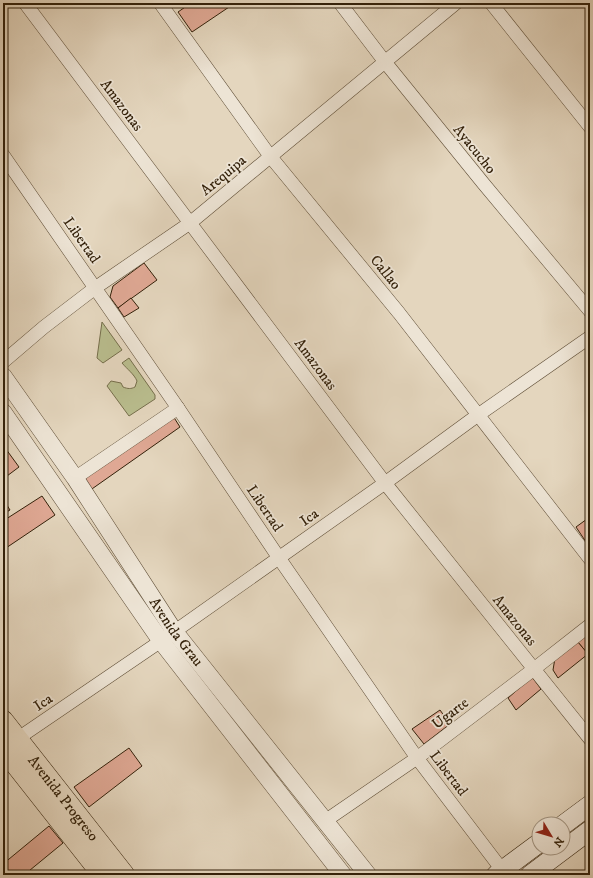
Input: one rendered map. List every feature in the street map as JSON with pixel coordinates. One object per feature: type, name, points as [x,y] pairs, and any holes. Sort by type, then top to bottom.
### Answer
[{"type":"main road","name":"Avenida Progreso","points":[[3,721],[8,741],[103,875]]},
{"type":"main road","name":"Avenida Progreso","points":[[8,741],[124,875]]},
{"type":"main road","points":[[571,819],[590,805]]},
{"type":"main road","points":[[530,875],[590,830]]},
{"type":"main road","points":[[501,873],[531,849]]},
{"type":"street","name":"Amazonas","points":[[25,3],[385,483],[590,738]]},
{"type":"street","name":"Callao","points":[[160,3],[270,156],[399,313],[590,559]]},
{"type":"street","name":"Ayacucho","points":[[340,3],[483,184],[590,311]]},
{"type":"street","name":"Arequipa","points":[[3,362],[44,327],[95,288],[190,223],[456,3]]},
{"type":"street","points":[[491,3],[590,127]]},
{"type":"street","name":"Libertad","points":[[3,155],[417,758],[501,873]]},
{"type":"street","name":"Ica","points":[[8,741],[168,636],[385,483],[478,415],[590,338]]},
{"type":"street","name":"Avenida Grau","points":[[3,376],[75,478],[168,636],[325,821],[368,875]]},
{"type":"street","points":[[75,478],[178,408]]},
{"type":"street","name":"Avenida Grau","points":[[3,412],[343,875]]},
{"type":"street","name":"Ugarte","points":[[325,821],[417,758],[590,625]]},
{"type":"green space","points":[[102,322],[122,350],[103,363],[97,358]]},
{"type":"green space","points":[[129,358],[155,395],[155,399],[129,416],[107,386],[111,381],[121,383],[123,387],[126,388],[135,387],[137,381],[136,378],[122,363]]},
{"type":"building","points":[[191,3],[235,3],[192,32],[178,12]]},
{"type":"building","points":[[144,263],[157,280],[118,308],[110,297],[113,286]]},
{"type":"building","points":[[131,298],[139,308],[124,317],[118,308]]},
{"type":"building","points":[[173,416],[180,427],[89,491],[84,484],[87,474]]},
{"type":"building","points":[[3,445],[19,467],[3,479]]},
{"type":"building","points":[[42,496],[55,515],[3,550],[3,521]]},
{"type":"building","points":[[3,499],[10,510],[3,514]]},
{"type":"building","points":[[587,519],[590,522],[590,548],[576,527]]},
{"type":"building","points":[[590,632],[590,653],[588,654],[577,641]]},
{"type":"building","points":[[577,641],[588,654],[558,678],[553,670],[555,658]]},
{"type":"building","points":[[532,677],[541,689],[516,710],[508,698]]},
{"type":"building","points":[[440,710],[450,724],[424,744],[412,729]]},
{"type":"building","points":[[129,748],[142,766],[89,807],[74,787]]},
{"type":"building","points":[[49,826],[63,843],[24,875],[3,875],[3,864]]}]
